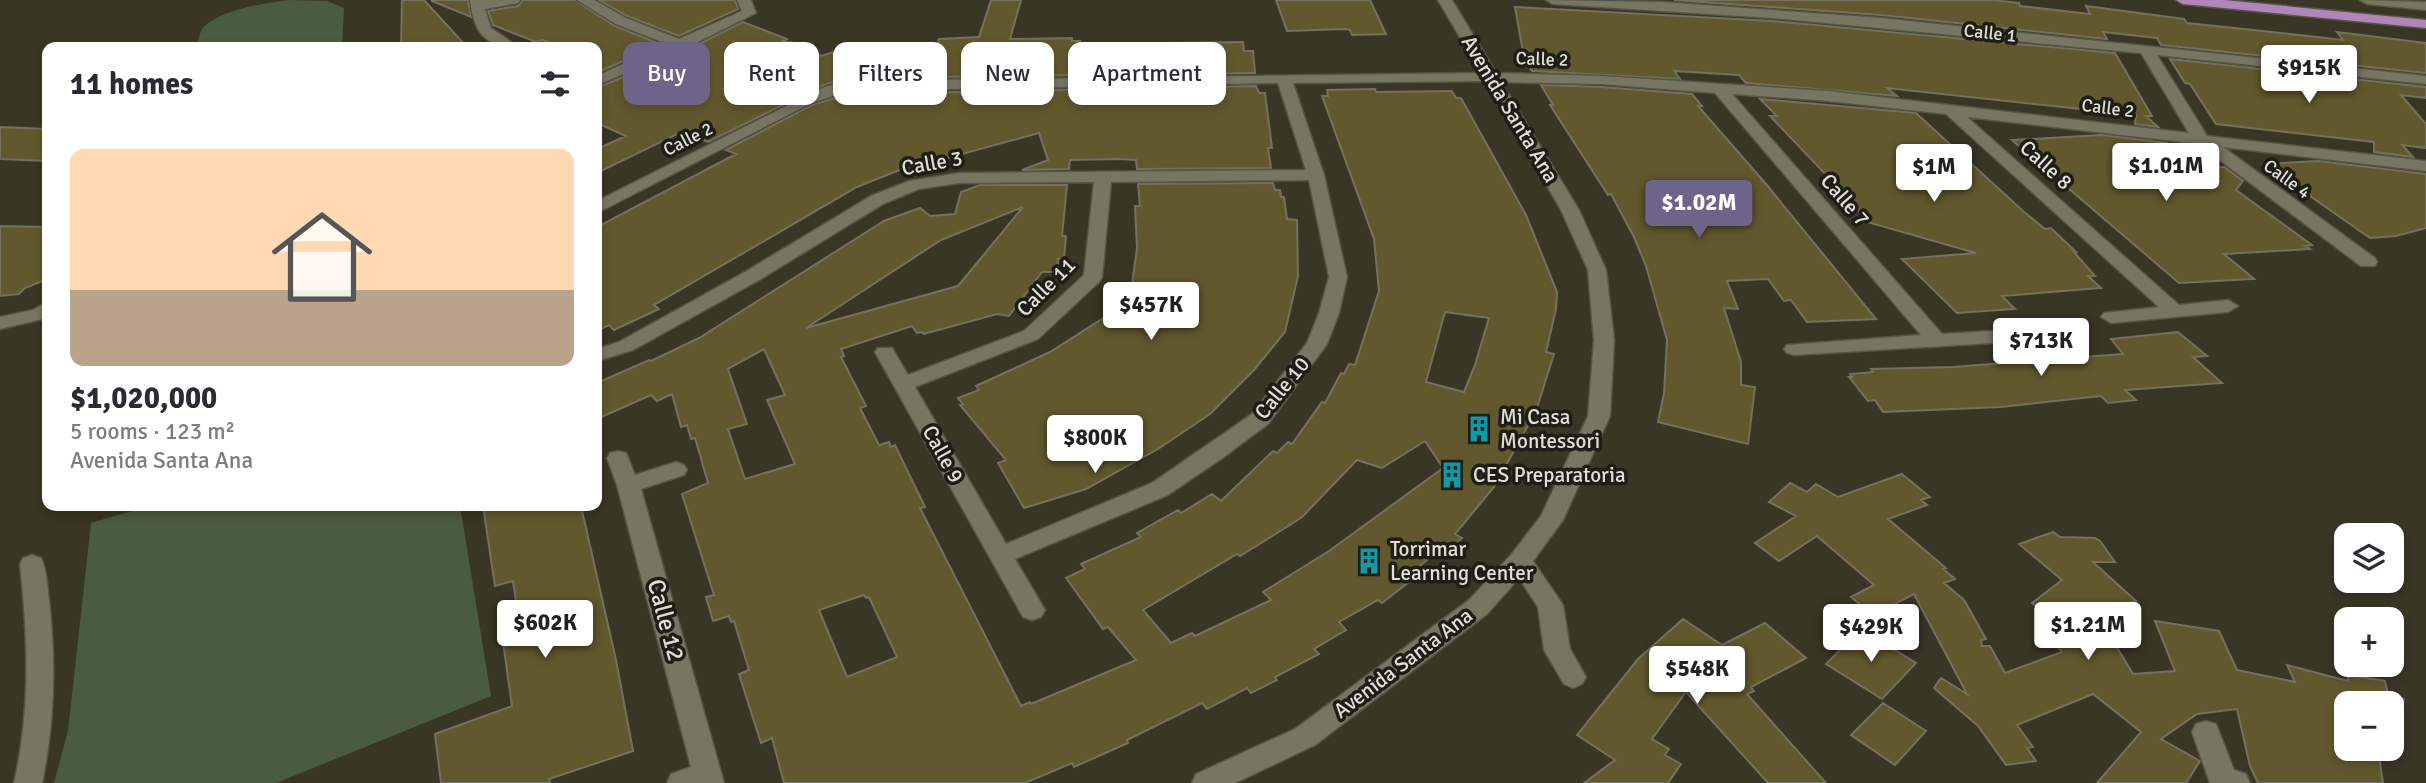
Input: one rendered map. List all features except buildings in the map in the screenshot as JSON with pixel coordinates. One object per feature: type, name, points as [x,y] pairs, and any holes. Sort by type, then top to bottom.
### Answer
[{"type":"highway","points":[[2183,0],[2426,24]]},
{"type":"highway","points":[[2297,0],[2426,12]]},
{"type":"street","points":[[498,42],[480,24],[478,3],[513,0]]},
{"type":"street","points":[[584,0],[621,21],[674,42]]},
{"type":"street","points":[[687,42],[749,13],[744,0]]},
{"type":"street","name":"Avenida Santa Ana","points":[[1206,783],[1305,737],[1478,607],[1520,561],[1551,520],[1599,416],[1604,340],[1597,270],[1570,210],[1445,0]]},
{"type":"street","name":"Calle 1","points":[[1553,0],[1771,12],[2426,80]]},
{"type":"street","points":[[2367,0],[2426,6]]},
{"type":"street","name":"Calle 4","points":[[2146,49],[2200,138],[2368,262]]},
{"type":"street","points":[[602,79],[623,70]]},
{"type":"street","name":"Calle 2","points":[[602,205],[806,100],[829,90],[849,86],[1491,77],[1601,80],[1949,108],[2426,166]]},
{"type":"street","name":"Calle 10","points":[[1000,556],[1160,489],[1213,454],[1259,419],[1317,344],[1329,313],[1338,277],[1316,175],[1284,79]]},
{"type":"street","name":"Calle 7","points":[[1720,89],[1936,340]]},
{"type":"street","name":"Calle 8","points":[[1949,108],[2175,311]]},
{"type":"street","name":"Calle 3","points":[[602,353],[637,339],[752,276],[877,200],[915,185],[959,178],[1316,175]]},
{"type":"street","name":"Calle 11","points":[[903,384],[1031,335],[1094,277],[1103,177]]},
{"type":"street","points":[[2111,317],[2228,306]]},
{"type":"street","points":[[0,323],[42,313]]},
{"type":"street","points":[[1794,349],[2043,334]]},
{"type":"street","name":"Calle 9","points":[[885,352],[1032,610]]},
{"type":"street","name":"Calle 12","points":[[618,458],[628,485],[709,778]]},
{"type":"street","points":[[628,485],[676,470]]},
{"type":"street","points":[[1520,561],[1550,605],[1557,650],[1573,677]]},
{"type":"street","points":[[28,783],[39,739],[43,653],[32,564]]},
{"type":"street","points":[[2206,732],[2223,780],[2236,783]]},
{"type":"street","points":[[681,783],[709,778]]},
{"type":"green space","points":[[289,0],[327,1],[344,8],[342,42],[198,42],[201,31],[217,18],[267,3]]},
{"type":"green space","points":[[132,511],[461,511],[491,696],[276,783],[54,783],[68,731],[91,523]]},
{"type":"place","name":"Mi Casa Montessori","points":[[1479,429]]},
{"type":"place","name":"CES Preparatoria","points":[[1452,475]]},
{"type":"place","name":"Torrimar Learning Center","points":[[1369,561]]}]
